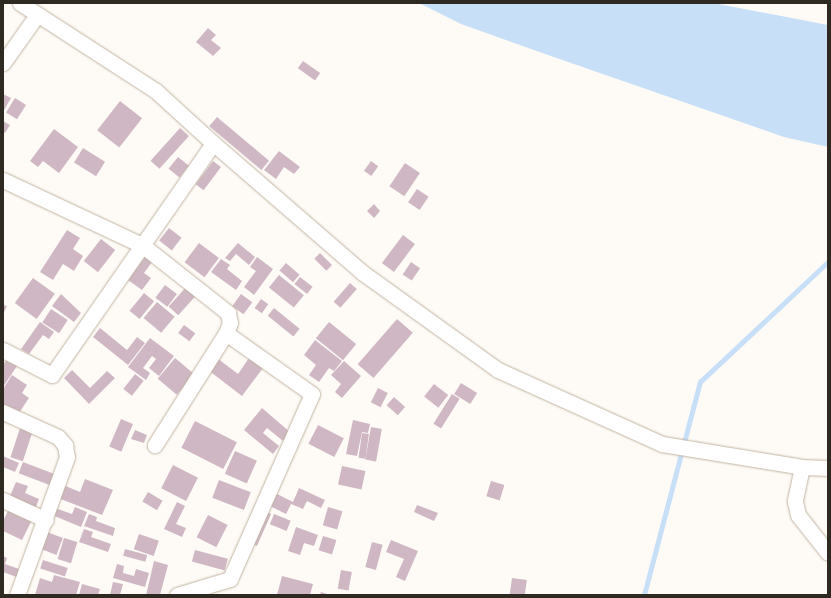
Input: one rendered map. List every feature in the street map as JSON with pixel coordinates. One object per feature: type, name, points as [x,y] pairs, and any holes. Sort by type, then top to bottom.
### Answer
[{"type":"street","points":[[20,3],[156,91],[213,144],[363,273],[498,370],[662,444],[802,467],[828,468]]},
{"type":"street","points":[[3,63],[37,14]]},
{"type":"street","points":[[3,350],[52,375],[213,144]]},
{"type":"street","points":[[3,180],[142,246],[228,313],[230,323],[226,333],[155,445]]},
{"type":"street","points":[[177,595],[230,579],[312,394],[226,333]]},
{"type":"street","points":[[3,412],[58,437],[65,445],[67,457],[46,520],[17,595]]},
{"type":"street","points":[[802,467],[796,501],[798,515],[828,553]]},
{"type":"street","points":[[3,500],[46,520]]},
{"type":"water","points":[[419,3],[713,3],[828,25],[828,147],[784,137],[548,55],[461,24]]},
{"type":"building","points":[[208,28],[216,35],[211,40],[221,48],[213,56],[196,42]]},
{"type":"building","points":[[303,61],[320,73],[315,80],[298,68]]},
{"type":"building","points":[[3,94],[11,98],[3,112]]},
{"type":"building","points":[[15,98],[26,105],[17,119],[6,112]]},
{"type":"building","points":[[120,101],[142,118],[119,147],[97,130]]},
{"type":"building","points":[[217,117],[269,161],[261,170],[209,126]]},
{"type":"building","points":[[3,121],[10,125],[5,133],[3,132]]},
{"type":"building","points":[[180,128],[189,136],[159,169],[151,161]]},
{"type":"building","points":[[54,129],[78,147],[59,173],[43,161],[38,167],[30,161]]},
{"type":"building","points":[[83,148],[105,162],[96,176],[74,162]]},
{"type":"building","points":[[279,151],[300,167],[294,174],[284,167],[276,179],[264,170]]},
{"type":"building","points":[[178,157],[189,166],[179,177],[169,169]]},
{"type":"building","points":[[213,161],[221,167],[204,190],[196,184]]},
{"type":"building","points":[[371,161],[378,166],[371,176],[364,171]]},
{"type":"building","points":[[405,163],[420,173],[404,196],[389,186]]},
{"type":"building","points":[[417,189],[429,197],[420,210],[408,202]]},
{"type":"building","points":[[374,204],[380,211],[374,218],[367,211]]},
{"type":"building","points":[[169,228],[182,238],[172,250],[159,241]]},
{"type":"building","points":[[67,230],[80,238],[73,249],[83,256],[74,271],[63,264],[53,280],[40,272]]},
{"type":"building","points":[[403,235],[415,244],[394,272],[382,263]]},
{"type":"building","points":[[101,239],[115,250],[98,272],[84,261]]},
{"type":"building","points":[[199,243],[219,258],[205,277],[185,262]]},
{"type":"building","points":[[238,243],[255,257],[249,265],[236,254],[230,261],[225,258]]},
{"type":"building","points":[[148,253],[155,258],[144,273],[151,278],[142,290],[128,280]]},
{"type":"building","points":[[320,253],[332,265],[326,271],[314,259]]},
{"type":"building","points":[[257,257],[273,269],[254,295],[244,287],[256,271],[250,267]]},
{"type":"building","points":[[221,259],[230,265],[227,269],[242,281],[236,290],[211,272]]},
{"type":"building","points":[[411,262],[420,268],[412,281],[403,274]]},
{"type":"building","points":[[286,263],[300,275],[293,282],[279,271]]},
{"type":"building","points":[[279,275],[304,295],[294,308],[269,287]]},
{"type":"building","points":[[300,277],[313,287],[307,294],[294,284]]},
{"type":"building","points":[[33,278],[55,294],[37,319],[15,303]]},
{"type":"building","points":[[350,283],[357,289],[340,308],[334,302]]},
{"type":"building","points":[[165,285],[177,294],[167,307],[155,298]]},
{"type":"building","points":[[188,285],[198,294],[178,315],[169,307]]},
{"type":"building","points":[[144,293],[154,301],[140,319],[130,311]]},
{"type":"building","points":[[61,294],[81,313],[74,322],[52,306]]},
{"type":"building","points":[[241,294],[252,302],[244,314],[232,306]]},
{"type":"building","points":[[261,299],[268,304],[262,313],[255,308]]},
{"type":"building","points":[[157,302],[175,317],[161,333],[144,318]]},
{"type":"building","points":[[3,305],[7,306],[3,314]]},
{"type":"building","points":[[274,308],[300,329],[293,337],[268,316]]},
{"type":"building","points":[[51,309],[68,320],[59,333],[42,322]]},
{"type":"building","points":[[397,319],[413,333],[373,378],[358,364]]},
{"type":"building","points":[[40,322],[54,332],[49,339],[43,335],[29,354],[21,349]]},
{"type":"building","points":[[329,322],[356,344],[343,360],[316,338]]},
{"type":"building","points":[[184,325],[195,333],[189,341],[178,333]]},
{"type":"building","points":[[100,328],[127,350],[137,337],[145,343],[128,365],[93,337]]},
{"type":"building","points":[[150,338],[174,356],[159,376],[149,368],[156,359],[152,356],[143,368],[150,373],[146,380],[128,367]]},
{"type":"building","points":[[315,340],[342,361],[334,371],[329,368],[319,382],[309,375],[316,365],[304,355]]},
{"type":"building","points":[[175,358],[194,374],[177,395],[158,379]]},
{"type":"building","points":[[217,358],[238,374],[249,358],[263,368],[242,396],[208,370]]},
{"type":"building","points":[[7,359],[17,366],[3,387],[3,365]]},
{"type":"building","points":[[344,361],[361,376],[342,398],[335,392],[341,384],[331,375]]},
{"type":"building","points":[[72,370],[90,388],[107,371],[115,378],[89,404],[64,378]]},
{"type":"building","points":[[135,374],[144,381],[132,396],[123,389]]},
{"type":"building","points":[[12,375],[27,385],[22,393],[29,398],[17,416],[3,408],[3,389]]},
{"type":"building","points":[[461,383],[477,393],[470,404],[454,394]]},
{"type":"building","points":[[434,384],[448,395],[438,408],[424,397]]},
{"type":"building","points":[[378,388],[388,393],[381,407],[371,402]]},
{"type":"building","points":[[452,394],[460,399],[441,428],[433,424]]},
{"type":"building","points":[[394,397],[405,407],[398,415],[387,405]]},
{"type":"building","points":[[262,408],[291,433],[283,441],[267,428],[263,433],[279,446],[273,454],[244,430]]},
{"type":"building","points":[[121,419],[133,424],[121,452],[109,447]]},
{"type":"building","points":[[353,420],[370,424],[368,433],[362,432],[357,456],[346,454]]},
{"type":"building","points":[[195,421],[237,442],[223,469],[181,448]]},
{"type":"building","points":[[21,425],[33,429],[23,461],[10,457]]},
{"type":"building","points":[[318,425],[344,438],[334,457],[308,444]]},
{"type":"building","points":[[371,427],[382,429],[376,461],[365,459]]},
{"type":"building","points":[[135,430],[147,435],[144,443],[131,439]]},
{"type":"building","points":[[362,433],[369,434],[365,459],[359,458]]},
{"type":"building","points":[[235,451],[257,461],[247,484],[225,474]]},
{"type":"building","points":[[3,456],[19,463],[15,472],[3,467]]},
{"type":"building","points":[[23,462],[54,474],[50,485],[19,473]]},
{"type":"building","points":[[173,465],[198,478],[186,501],[161,488]]},
{"type":"building","points":[[342,466],[365,471],[362,490],[338,485]]},
{"type":"building","points":[[85,479],[113,490],[102,515],[58,498],[63,485],[80,492]]},
{"type":"building","points":[[219,480],[251,492],[244,510],[212,498]]},
{"type":"building","points":[[491,481],[504,485],[500,500],[486,496]]},
{"type":"building","points":[[16,482],[28,486],[25,493],[39,499],[36,507],[10,496]]},
{"type":"building","points":[[299,488],[325,500],[321,508],[307,501],[303,509],[291,504],[286,514],[268,505],[275,493],[293,502]]},
{"type":"building","points":[[148,492],[163,501],[157,510],[142,501]]},
{"type":"building","points":[[177,502],[185,506],[176,524],[186,528],[182,537],[164,529]]},
{"type":"building","points":[[417,505],[438,513],[434,521],[414,512]]},
{"type":"building","points":[[10,507],[33,518],[22,540],[3,531],[3,521]]},
{"type":"building","points":[[75,507],[87,512],[81,527],[52,515],[55,508],[72,514]]},
{"type":"building","points":[[328,507],[342,511],[337,529],[323,525]]},
{"type":"building","points":[[262,510],[271,514],[257,546],[248,542]]},
{"type":"building","points":[[89,514],[97,517],[96,521],[115,528],[113,536],[84,526]]},
{"type":"building","points":[[274,514],[291,521],[287,531],[270,524]]},
{"type":"building","points":[[208,515],[228,525],[216,547],[197,537]]},
{"type":"building","points":[[296,527],[318,535],[314,546],[304,543],[300,555],[288,551]]},
{"type":"building","points":[[84,529],[93,532],[91,537],[111,544],[108,552],[79,542]]},
{"type":"building","points":[[47,532],[63,538],[56,555],[41,549]]},
{"type":"building","points":[[139,534],[159,541],[154,556],[134,549]]},
{"type":"building","points":[[323,536],[336,540],[332,554],[319,550]]},
{"type":"building","points":[[64,538],[77,542],[71,563],[58,559]]},
{"type":"building","points":[[391,540],[418,551],[405,581],[396,577],[404,559],[386,552]]},
{"type":"building","points":[[372,542],[383,545],[376,570],[365,567]]},
{"type":"building","points":[[125,549],[147,555],[145,562],[123,556]]},
{"type":"building","points":[[195,550],[228,559],[225,570],[192,562]]},
{"type":"building","points":[[3,556],[7,558],[5,564],[22,570],[19,578],[3,572]]},
{"type":"building","points":[[43,560],[68,568],[65,577],[40,569]]},
{"type":"building","points":[[154,561],[168,565],[160,595],[146,595]]},
{"type":"building","points":[[117,564],[124,566],[123,573],[134,576],[136,569],[149,573],[145,587],[113,578]]},
{"type":"building","points":[[341,570],[352,572],[349,591],[338,589]]},
{"type":"building","points":[[54,575],[80,582],[76,595],[35,595],[40,578],[52,582]]},
{"type":"building","points":[[282,576],[313,584],[310,595],[277,595]]},
{"type":"building","points":[[512,578],[527,580],[525,595],[510,594]]},
{"type":"building","points":[[113,582],[123,584],[120,595],[110,595]]},
{"type":"building","points":[[82,584],[100,589],[98,595],[79,595]]},
{"type":"building","points":[[321,592],[330,595],[320,595]]},
{"type":"waterway","points":[[644,595],[700,382],[828,262]]}]
